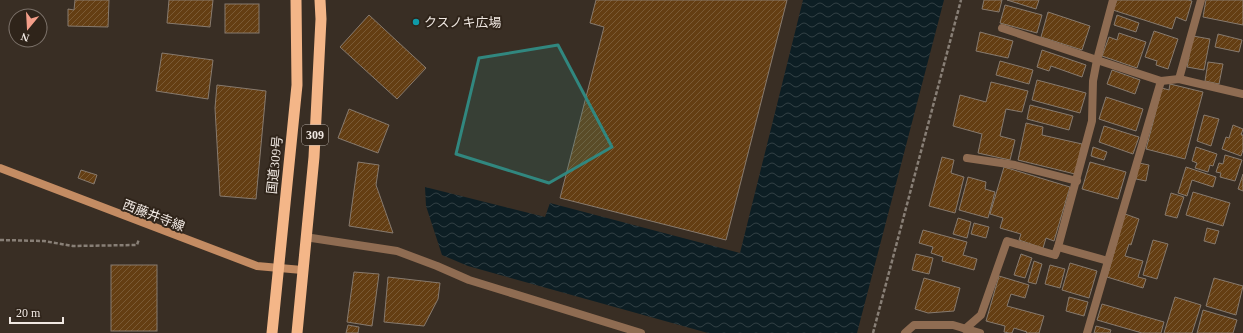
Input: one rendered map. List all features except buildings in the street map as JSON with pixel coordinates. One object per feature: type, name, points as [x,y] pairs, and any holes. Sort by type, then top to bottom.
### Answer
[{"type":"highway","name":"国道309号","points":[[272,333],[277,268],[297,85],[296,0]]},
{"type":"highway","name":"309","points":[[297,333],[305,236],[314,156],[321,18],[320,0]]},
{"type":"main road","name":"西藤井寺線","points":[[0,168],[257,266],[302,270]]},
{"type":"street","points":[[965,329],[981,315],[1007,241],[1055,255],[1092,121],[1093,81],[1113,0]]},
{"type":"street","points":[[1179,79],[1201,0]]},
{"type":"street","points":[[1002,28],[1161,81],[1179,79],[1243,94]]},
{"type":"street","points":[[1086,333],[1161,81]]},
{"type":"street","points":[[968,158],[1015,165],[1076,181]]},
{"type":"street","points":[[305,236],[397,250],[469,280],[641,333]]},
{"type":"street","points":[[1058,247],[1108,261]]},
{"type":"street","points":[[906,333],[914,325],[953,325],[980,333]]},
{"type":"path","points":[[873,333],[961,0]]},
{"type":"path","points":[[0,240],[44,241],[73,246],[89,246],[137,245],[139,238]]},
{"type":"highlighted area","points":[[558,45],[612,147],[549,183],[456,154],[479,58]]},
{"type":"water","points":[[803,0],[944,0],[857,333],[708,333],[468,266],[442,255],[426,206],[425,187],[545,217],[550,203],[740,253]]},
{"type":"place","name":"クスノキ広場","points":[[416,22]]}]
